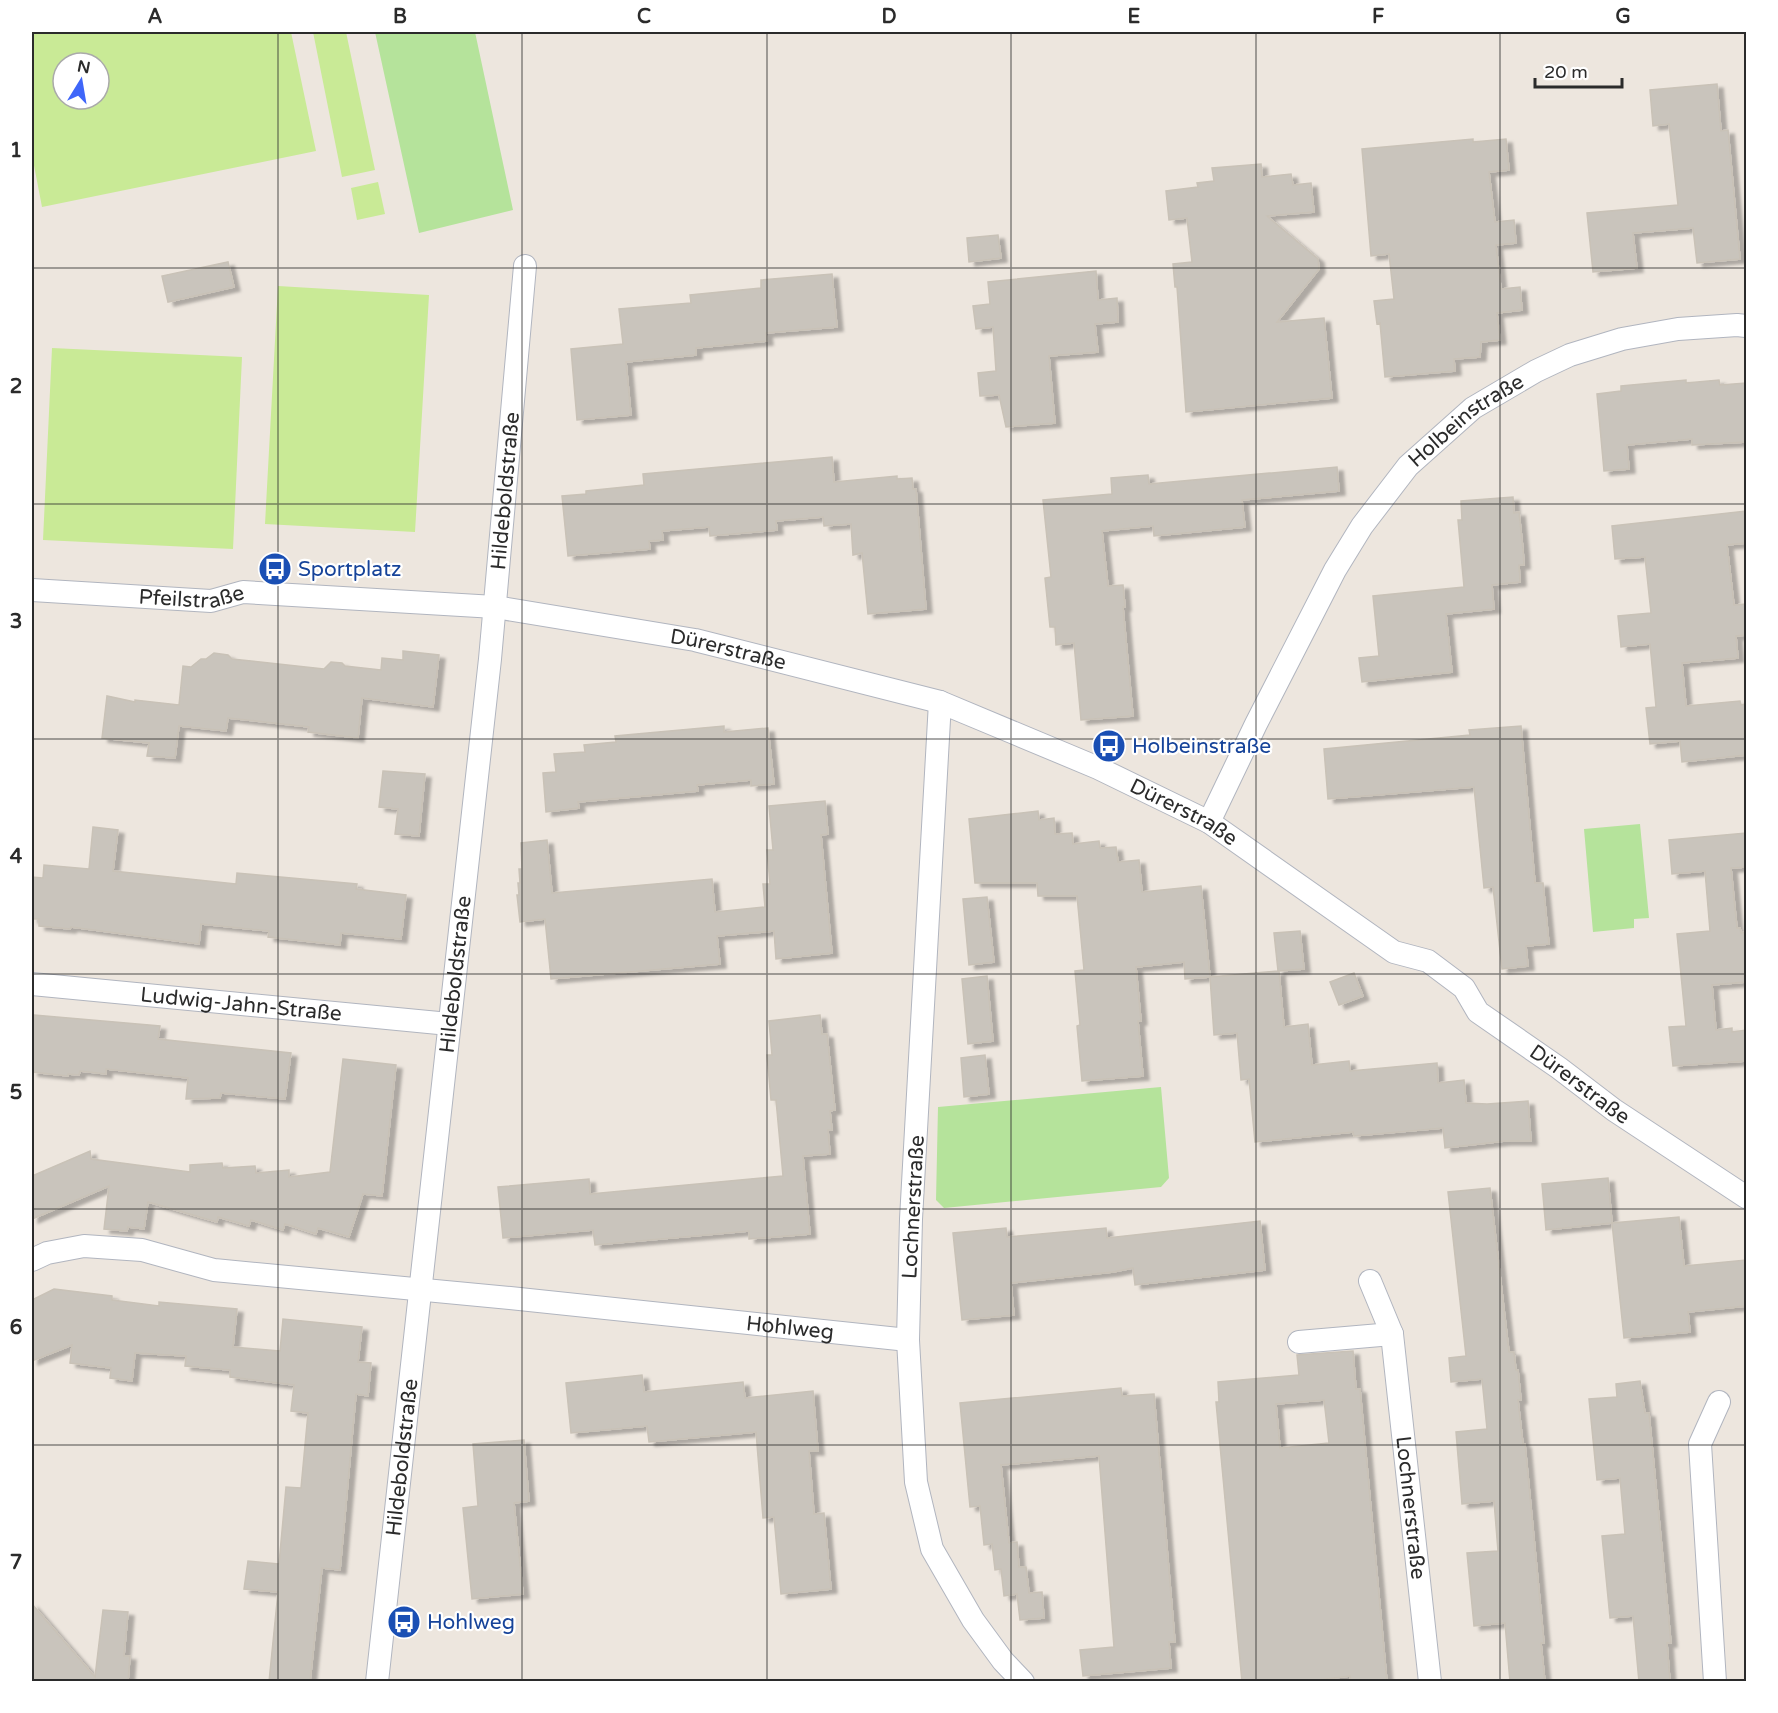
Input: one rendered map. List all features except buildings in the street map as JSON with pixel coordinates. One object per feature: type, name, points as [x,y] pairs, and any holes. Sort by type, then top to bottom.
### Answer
[{"type":"street","name":"Hildeboldstraße","points":[[377,1682],[495,607],[525,266]]},
{"type":"street","name":"Holbeinstraße","points":[[1209,822],[1335,570],[1362,526],[1408,466],[1473,408],[1536,371],[1570,355],[1622,339],[1678,329],[1746,326]]},
{"type":"street","name":"Pfeilstraße","points":[[32,590],[211,601],[243,592],[495,607]]},
{"type":"street","name":"Dürerstraße","points":[[495,607],[695,640],[939,702],[1098,768],[1209,822],[1394,952],[1428,961],[1464,988],[1478,1012],[1614,1110],[1746,1197]]},
{"type":"street","name":"Lochnerstraße","points":[[939,702],[911,1219],[908,1340],[916,1482],[932,1550],[973,1620],[1023,1682]]},
{"type":"street","name":"Ludwig-Jahn-Straße","points":[[32,984],[449,1024]]},
{"type":"street","name":"Hohlweg","points":[[32,1260],[47,1253],[84,1246],[142,1250],[214,1270],[510,1298],[908,1340]]},
{"type":"street","name":"Lochnerstraße","points":[[1370,1281],[1392,1334],[1430,1682]]},
{"type":"street","points":[[1299,1342],[1392,1334]]},
{"type":"street","points":[[1715,1682],[1700,1444],[1719,1402]]},
{"type":"green space","points":[[32,32],[291,32],[316,151],[42,207],[32,155]]},
{"type":"green space","points":[[313,32],[346,32],[375,170],[342,177]]},
{"type":"green space","points":[[375,32],[475,32],[513,210],[419,233]]},
{"type":"green space","points":[[378,182],[385,214],[357,220],[351,188]]},
{"type":"green space","points":[[278,286],[429,295],[415,532],[265,524]]},
{"type":"green space","points":[[52,348],[242,357],[233,549],[43,540]]},
{"type":"green space","points":[[1640,824],[1649,918],[1634,919],[1634,928],[1593,932],[1584,829]]},
{"type":"green space","points":[[1161,1087],[1169,1178],[1161,1187],[944,1208],[936,1200],[938,1107]]},
{"type":"place","name":"Sportplatz","points":[[275,569]]},
{"type":"place","name":"Holbeinstraße","points":[[1109,746]]},
{"type":"place","name":"Hohlweg","points":[[404,1622]]}]
